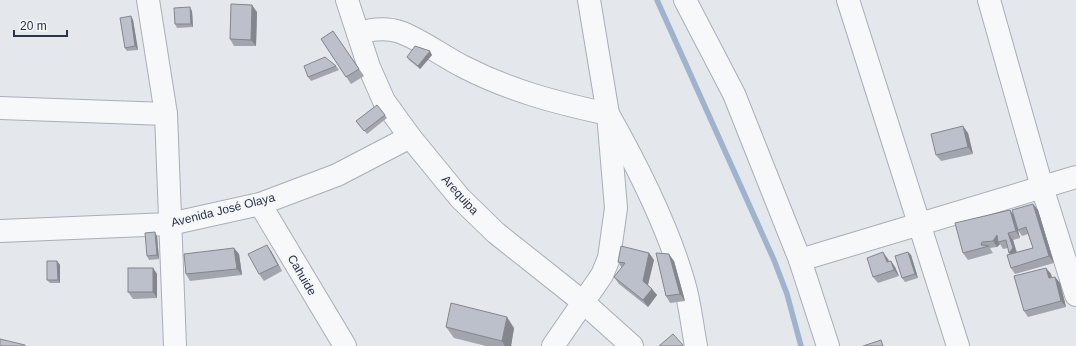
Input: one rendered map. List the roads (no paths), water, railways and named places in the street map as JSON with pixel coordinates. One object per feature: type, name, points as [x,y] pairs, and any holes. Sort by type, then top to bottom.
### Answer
[{"type":"street","points":[[148,0],[166,114],[176,346]]},
{"type":"street","name":"Arequipa","points":[[348,0],[358,33],[384,101],[410,137],[460,198],[496,233],[583,302],[632,346]]},
{"type":"street","points":[[553,346],[602,275],[609,258],[616,208],[608,114],[589,0]]},
{"type":"street","points":[[685,0],[734,94],[800,260],[828,346]]},
{"type":"street","points":[[848,0],[958,346]]},
{"type":"street","points":[[989,0],[1042,187],[1076,294]]},
{"type":"street","points":[[358,33],[373,28],[400,32],[464,67],[515,91],[562,105],[608,114],[629,151],[662,222],[684,284],[696,346]]},
{"type":"street","points":[[0,108],[166,114]]},
{"type":"street","name":"Avenida José Olaya","points":[[0,230],[170,224],[260,204],[337,175],[410,137]]},
{"type":"street","points":[[800,260],[1076,177]]},
{"type":"street","name":"Cahuide","points":[[260,204],[345,346]]},
{"type":"waterway","points":[[657,0],[774,260],[787,294],[801,346]]}]
